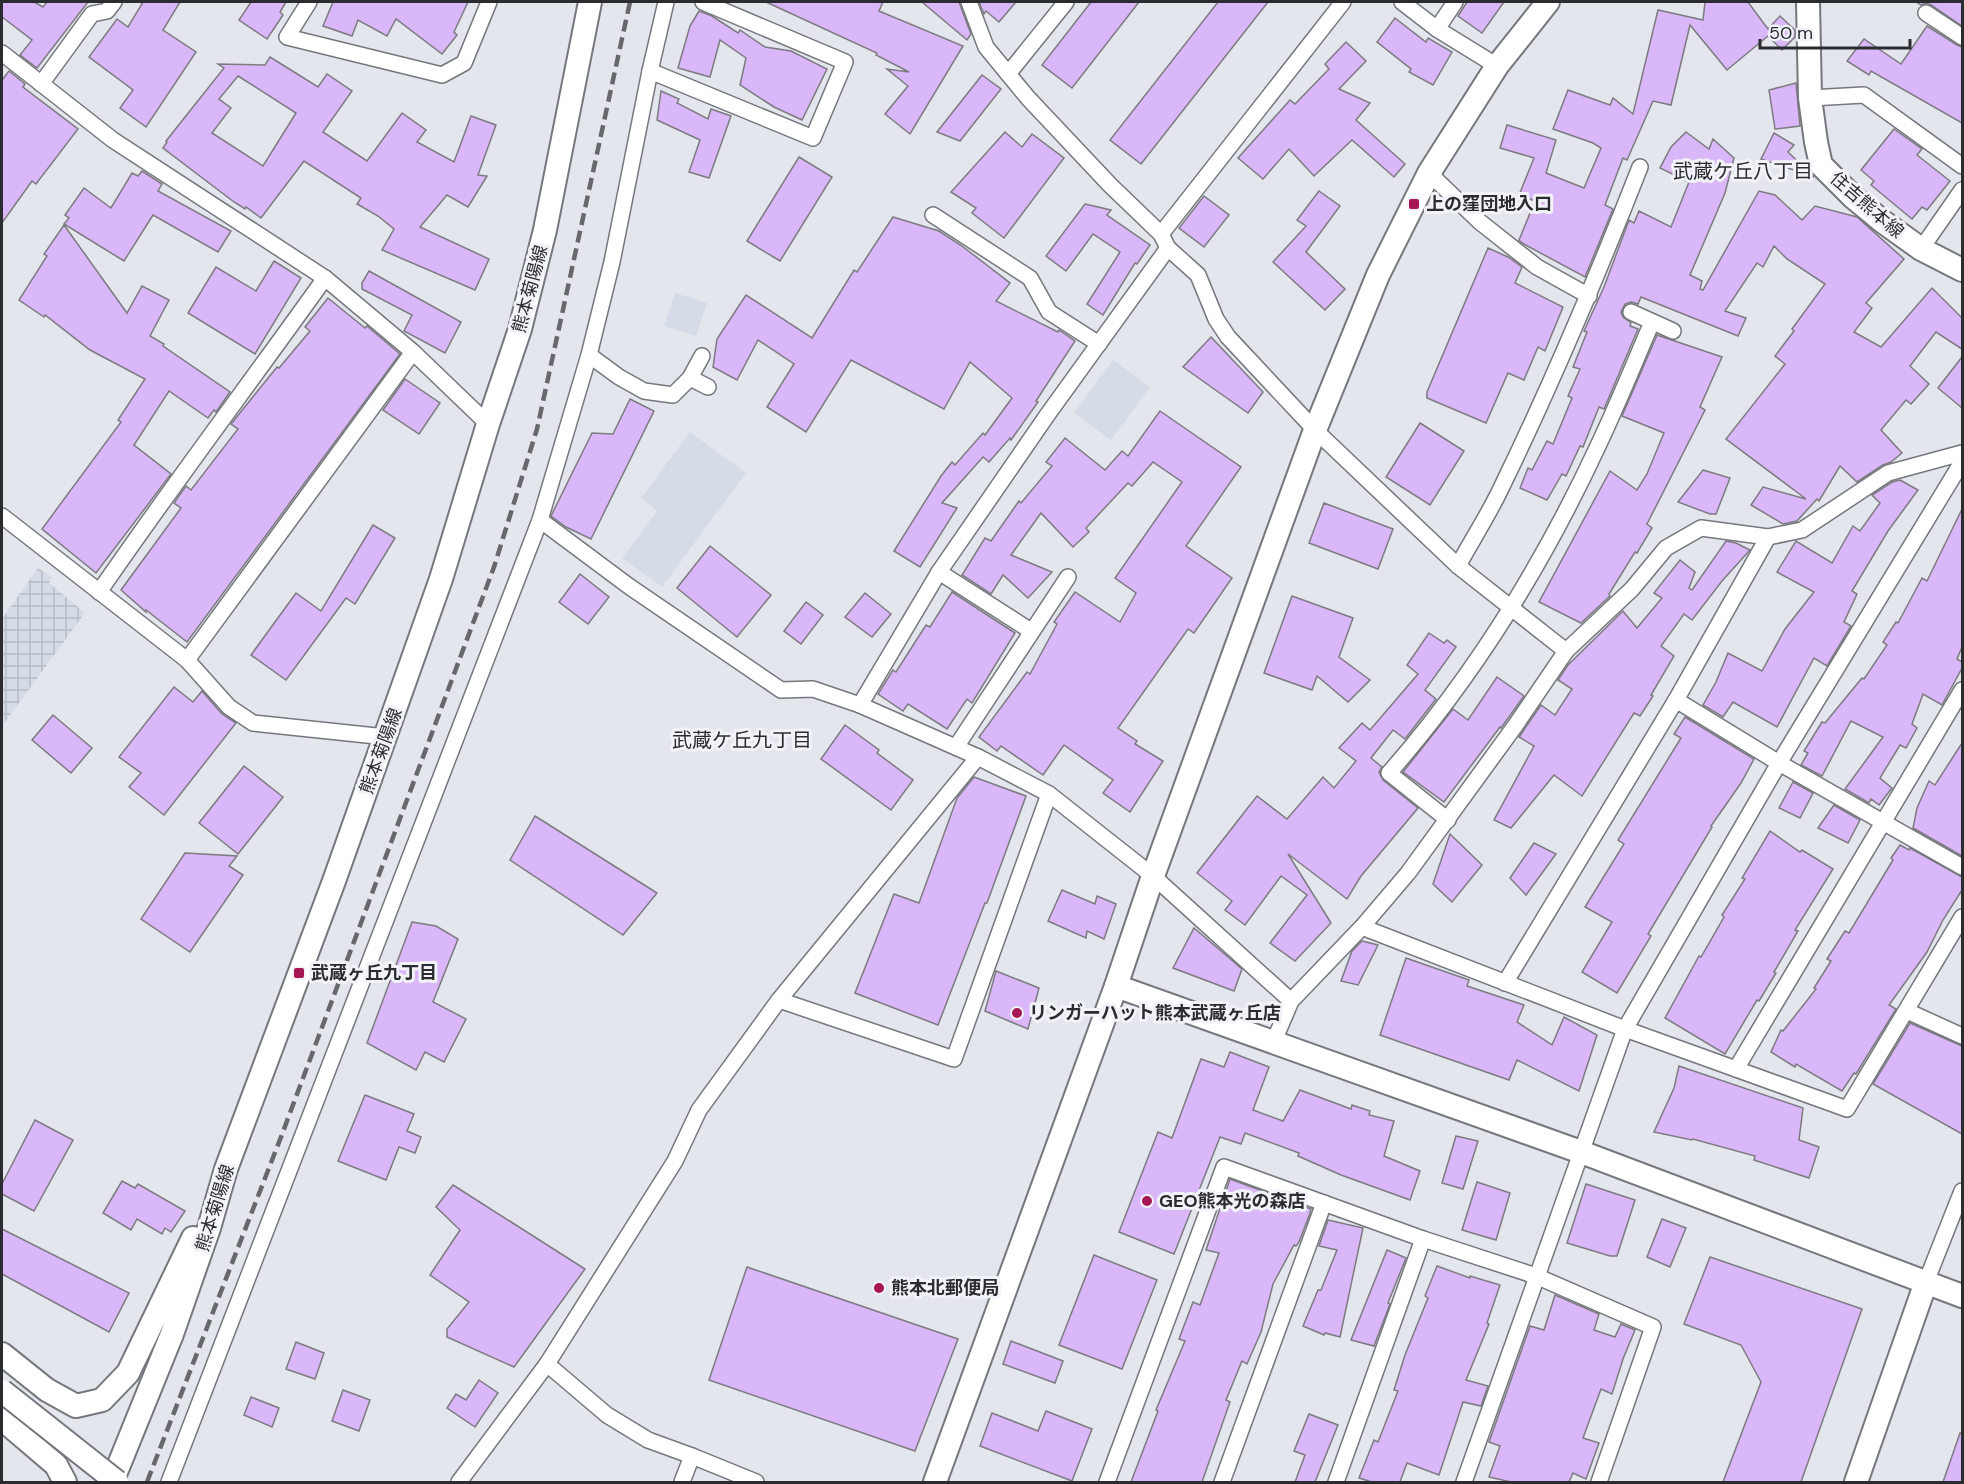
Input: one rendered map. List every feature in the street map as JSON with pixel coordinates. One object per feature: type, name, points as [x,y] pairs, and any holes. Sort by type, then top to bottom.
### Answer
[{"type":"street","points":[[41,84],[92,14],[107,11],[114,2]]},
{"type":"street","points":[[309,2],[287,37],[442,75],[464,63],[489,2]]},
{"type":"street","name":"熊本菊陽線","points":[[112,1482],[172,1334],[209,1228],[226,1168],[334,881],[441,579],[488,424],[520,329],[545,230],[590,2]]},
{"type":"street","points":[[169,1482],[540,520],[589,355],[612,262],[666,2]]},
{"type":"street","points":[[650,71],[813,138],[845,62],[703,2]]},
{"type":"street","points":[[969,2],[986,47],[1028,98],[1198,275],[1216,319],[1228,337],[1315,430],[1458,566],[1566,651]]},
{"type":"street","points":[[1008,74],[1066,2]]},
{"type":"street","points":[[860,705],[939,572],[1099,344],[1165,241],[1343,2]]},
{"type":"street","points":[[1402,2],[1437,29],[1497,66]]},
{"type":"street","points":[[1437,29],[1455,2]]},
{"type":"street","points":[[935,1482],[1315,430],[1378,275],[1428,173],[1497,66],[1548,2]]},
{"type":"street","name":"住吉熊本線","points":[[1808,2],[1810,98],[1821,165],[1853,197],[1921,249],[1962,270]]},
{"type":"street","points":[[1926,13],[1962,37]]},
{"type":"street","points":[[2,53],[113,140],[325,278],[413,352],[488,424]]},
{"type":"street","points":[[1810,98],[1864,95],[1962,166]]},
{"type":"street","points":[[1458,566],[1504,484],[1589,296],[1640,167]]},
{"type":"street","points":[[1428,173],[1480,222],[1537,267],[1589,296]]},
{"type":"street","points":[[1921,249],[1962,190]]},
{"type":"street","points":[[933,215],[1030,278],[1050,312],[1099,344]]},
{"type":"street","points":[[99,592],[325,278]]},
{"type":"street","points":[[1631,312],[1673,331]]},
{"type":"street","points":[[1448,820],[1389,772],[1447,702],[1510,608],[1547,545],[1597,448],[1652,322]]},
{"type":"street","points":[[187,660],[413,352]]},
{"type":"street","points":[[589,355],[619,377],[644,391],[673,395],[690,378],[702,356]]},
{"type":"street","points":[[690,378],[708,387]]},
{"type":"street","points":[[1274,1041],[1291,1001],[1362,927],[1408,873],[1448,820],[1566,651],[1584,637],[1632,589],[1666,548],[1701,528],[1768,537],[1802,530],[1888,473],[1962,453]]},
{"type":"street","points":[[1464,1482],[1625,1029],[1779,763],[1962,462]]},
{"type":"street","points":[[2,516],[187,660],[229,707],[253,723],[386,737]]},
{"type":"street","points":[[540,520],[630,587],[781,690],[813,688],[860,705],[978,757],[1049,794],[1153,876],[1291,1001]]},
{"type":"street","points":[[1505,983],[1676,700],[1768,537]]},
{"type":"street","points":[[939,572],[1031,631]]},
{"type":"street","points":[[956,747],[1068,577]]},
{"type":"street","points":[[1736,1069],[1962,690]]},
{"type":"street","points":[[1676,700],[1779,763],[1962,867]]},
{"type":"street","points":[[459,1482],[547,1364],[675,1161],[699,1110],[779,1000],[978,757]]},
{"type":"street","points":[[779,1000],[954,1059],[1049,794]]},
{"type":"street","points":[[1362,927],[1625,1029],[1847,1109],[1962,917]]},
{"type":"street","points":[[1116,986],[1581,1152],[1962,1296]]},
{"type":"street","points":[[1907,1011],[1962,1036]]},
{"type":"street","points":[[1107,1482],[1224,1167],[1423,1239],[1536,1276],[1653,1328],[1599,1482]]},
{"type":"street","points":[[2,1354],[47,1390],[76,1406],[102,1400],[128,1372],[226,1168]]},
{"type":"street","points":[[1856,1482],[1926,1282],[1962,1191]]},
{"type":"street","points":[[1222,1482],[1324,1203]]},
{"type":"street","points":[[1336,1482],[1423,1239]]},
{"type":"street","points":[[547,1364],[607,1415],[648,1440],[756,1482]]},
{"type":"street","points":[[2,1391],[117,1482]]},
{"type":"street","points":[[2,1419],[56,1466],[65,1482]]},
{"type":"street","points":[[682,1482],[692,1456]]},
{"type":"shaded area","points":[[675,293],[707,303],[696,336],[664,326]]},
{"type":"shaded area","points":[[1113,360],[1150,387],[1111,440],[1074,413]]},
{"type":"shaded area","points":[[690,432],[746,473],[662,587],[622,558],[657,511],[641,498]]},
{"type":"shaded area","points":[[38,568],[52,577],[49,583],[85,613],[2,726],[2,619]]},
{"type":"building","points":[[2,2],[34,2],[43,7],[47,2],[88,2],[37,68],[20,55],[32,40],[2,17]]},
{"type":"building","points":[[143,2],[180,2],[163,30],[196,52],[146,127],[120,108],[133,90],[89,57],[117,19],[128,27]]},
{"type":"building","points":[[251,2],[286,2],[280,12],[283,15],[267,39],[239,20]]},
{"type":"building","points":[[333,2],[468,2],[454,32],[457,35],[442,54],[396,19],[387,36],[358,20],[352,36],[323,26]]},
{"type":"building","points":[[766,2],[883,2],[879,11],[963,46],[910,134],[885,114],[908,86],[887,69],[909,72],[876,55],[877,53]]},
{"type":"building","points":[[922,2],[959,2],[971,34],[967,40]]},
{"type":"building","points":[[979,2],[1016,2],[999,22],[986,11],[984,14]]},
{"type":"building","points":[[1091,2],[1139,2],[1072,88],[1042,65]]},
{"type":"building","points":[[1218,2],[1268,2],[1141,164],[1110,140]]},
{"type":"building","points":[[1467,2],[1504,2],[1482,33],[1458,16]]},
{"type":"building","points":[[1705,2],[1748,2],[1768,29],[1780,16],[1795,30],[1795,37],[1782,50],[1768,36],[1727,70],[1690,25],[1671,105],[1653,101],[1627,160],[1623,158],[1605,205],[1613,209],[1585,277],[1522,243],[1519,240],[1535,201],[1519,195],[1534,158],[1500,148],[1507,125],[1556,140],[1546,173],[1584,188],[1601,148],[1553,129],[1568,90],[1610,105],[1613,98],[1633,114],[1658,10],[1703,20]]},
{"type":"building","points":[[1916,2],[1962,2],[1962,26],[1931,5],[1926,3],[1921,5]]},
{"type":"building","points":[[699,11],[712,16],[738,33],[740,30],[765,47],[791,51],[827,69],[802,120],[774,107],[740,85],[746,58],[720,40],[710,77],[678,68],[690,26]]},
{"type":"building","points":[[1395,18],[1426,42],[1428,38],[1452,52],[1433,85],[1409,72],[1411,69],[1377,42]]},
{"type":"building","points":[[1927,26],[1962,47],[1962,123],[1871,71],[1869,75],[1847,61],[1864,39],[1901,64]]},
{"type":"building","points":[[1346,42],[1366,61],[1339,89],[1370,103],[1356,120],[1405,164],[1394,177],[1352,140],[1314,176],[1289,149],[1263,179],[1238,158],[1290,100],[1295,104],[1329,69],[1325,64]]},
{"type":"building","points":[[270,57],[318,87],[327,74],[352,91],[323,132],[367,161],[402,113],[426,130],[417,142],[454,162],[471,116],[496,125],[478,175],[487,176],[468,207],[447,195],[420,227],[489,259],[475,290],[382,250],[394,229],[378,216],[357,204],[361,198],[304,161],[261,218],[246,207],[245,209],[234,202],[163,148],[166,141],[224,68],[218,64],[265,65]],"holes":[[[238,76],[296,113],[263,166],[212,133],[231,108],[219,99]]]},
{"type":"building","points":[[9,71],[25,84],[23,87],[78,129],[36,184],[32,181],[2,223],[2,80]]},
{"type":"building","points":[[982,75],[1001,89],[960,141],[937,132]]},
{"type":"building","points":[[1796,83],[1800,126],[1775,129],[1769,90]]},
{"type":"building","points":[[661,91],[679,99],[677,103],[708,119],[711,109],[731,116],[709,178],[689,172],[700,140],[657,120]]},
{"type":"building","points":[[1894,129],[1922,149],[1917,155],[1950,181],[1927,210],[1922,207],[1912,219],[1871,185],[1874,181],[1861,170]]},
{"type":"building","points":[[1005,132],[1022,147],[1032,134],[1064,158],[1004,238],[972,213],[976,208],[951,192]]},
{"type":"building","points":[[1686,132],[1709,149],[1713,139],[1734,158],[1725,193],[1690,275],[1702,281],[1700,289],[1703,290],[1759,191],[1775,195],[1802,220],[1815,206],[1857,217],[1904,259],[1866,303],[1872,308],[1854,332],[1881,347],[1932,288],[1962,318],[1962,349],[1936,332],[1910,366],[1929,384],[1911,404],[1906,400],[1881,430],[1902,453],[1857,482],[1840,466],[1819,501],[1817,499],[1797,521],[1783,524],[1751,505],[1763,487],[1806,499],[1726,439],[1785,364],[1775,356],[1825,284],[1787,259],[1774,246],[1763,267],[1757,263],[1725,311],[1746,318],[1738,336],[1641,297],[1638,304],[1631,302],[1625,304],[1621,312],[1623,317],[1631,323],[1630,326],[1638,329],[1604,409],[1599,407],[1583,447],[1580,446],[1566,476],[1562,474],[1547,500],[1520,488],[1528,468],[1532,470],[1547,441],[1553,444],[1572,398],[1568,396],[1580,369],[1573,367],[1587,332],[1584,331],[1604,287],[1629,220],[1634,223],[1639,211],[1671,227],[1689,182],[1660,168],[1671,147]]},
{"type":"building","points":[[1774,133],[1794,145],[1788,152],[1814,177],[1761,159]]},
{"type":"building","points":[[799,157],[832,177],[780,261],[747,241]]},
{"type":"building","points":[[142,171],[162,184],[158,191],[231,231],[218,252],[153,215],[124,261],[64,224],[69,218],[65,215],[84,188],[111,208],[132,173],[138,176]]},
{"type":"building","points":[[1319,191],[1340,206],[1306,252],[1345,289],[1325,310],[1273,262],[1306,226],[1297,220]]},
{"type":"building","points":[[1204,196],[1229,215],[1204,247],[1179,228]]},
{"type":"building","points":[[1085,204],[1111,210],[1107,215],[1150,245],[1137,264],[1135,263],[1103,315],[1087,304],[1120,252],[1093,234],[1066,271],[1046,256]]},
{"type":"building","points":[[893,217],[939,231],[962,246],[1010,283],[996,301],[1058,332],[1059,330],[1075,341],[1036,401],[1038,402],[1011,440],[1010,438],[989,462],[983,457],[942,503],[957,508],[920,567],[894,551],[941,476],[952,462],[955,465],[983,433],[985,435],[1012,398],[970,362],[944,409],[851,360],[806,432],[767,407],[794,364],[758,340],[737,380],[713,367],[717,339],[746,295],[812,338],[854,270],[857,272]]},
{"type":"building","points":[[64,225],[127,313],[142,286],[169,300],[150,336],[230,392],[216,412],[214,410],[208,418],[169,391],[134,445],[171,474],[96,573],[42,529],[121,422],[118,420],[145,379],[90,350],[45,315],[44,317],[19,300],[47,256],[44,254]]},
{"type":"building","points":[[1488,248],[1508,257],[1522,267],[1515,283],[1563,307],[1545,351],[1538,347],[1524,380],[1508,373],[1486,423],[1427,398],[1427,392]]},
{"type":"building","points":[[274,261],[301,278],[255,354],[188,313],[216,267],[256,291]]},
{"type":"building","points":[[369,271],[461,322],[445,353],[404,331],[412,315],[362,289],[362,283]]},
{"type":"building","points":[[328,298],[365,328],[367,326],[400,354],[187,642],[146,610],[146,612],[121,590],[181,508],[174,503],[186,486],[191,490],[238,429],[231,424],[277,367],[279,368],[310,331],[305,327]]},
{"type":"building","points":[[1657,335],[1722,357],[1700,407],[1705,410],[1647,524],[1652,528],[1609,594],[1610,596],[1581,623],[1539,602],[1610,471],[1637,490],[1647,474],[1664,433],[1622,416]]},
{"type":"building","points":[[1211,337],[1263,392],[1248,413],[1183,367]]},
{"type":"building","points":[[1962,357],[1962,408],[1938,388]]},
{"type":"building","points":[[405,379],[440,403],[419,434],[383,410]]},
{"type":"building","points":[[630,399],[654,411],[591,539],[566,527],[551,516],[592,433],[613,434]]},
{"type":"building","points":[[1160,411],[1241,467],[1186,546],[1232,578],[1194,633],[1188,629],[1118,728],[1137,741],[1135,744],[1163,761],[1130,812],[1103,793],[1113,780],[1064,745],[1043,775],[1001,746],[997,751],[979,737],[1027,672],[1030,674],[1057,624],[1054,622],[1075,592],[1120,622],[1136,593],[1115,578],[1182,482],[1153,462],[1132,486],[1128,483],[1086,528],[1089,532],[1073,547],[1041,513],[1011,555],[1052,572],[1028,598],[1003,575],[991,594],[962,575],[985,538],[991,541],[1019,501],[1021,503],[1052,466],[1046,462],[1065,438],[1105,470],[1122,451],[1128,456]]},
{"type":"building","points":[[1420,423],[1464,451],[1430,505],[1386,477]]},
{"type":"building","points":[[1703,470],[1730,478],[1716,514],[1710,514],[1678,502]]},
{"type":"building","points":[[1900,480],[1918,490],[1888,531],[1852,591],[1857,594],[1844,622],[1851,626],[1827,666],[1814,658],[1777,727],[1733,702],[1723,717],[1703,705],[1728,653],[1762,671],[1785,629],[1814,592],[1777,572],[1796,541],[1832,563],[1853,526],[1860,531],[1880,503],[1872,495],[1892,482]]},
{"type":"building","points":[[1324,503],[1393,529],[1378,569],[1309,543]]},
{"type":"building","points":[[1962,509],[1962,647],[1957,659],[1962,662],[1962,668],[1942,705],[1923,694],[1912,724],[1917,728],[1906,748],[1900,745],[1880,778],[1892,788],[1879,805],[1871,799],[1869,803],[1845,789],[1883,737],[1851,721],[1822,776],[1801,765],[1808,753],[1804,751],[1822,722],[1825,723],[1862,678],[1864,679],[1887,645],[1883,642],[1896,622],[1898,623],[1922,578],[1927,581]]},
{"type":"building","points":[[373,525],[395,538],[355,604],[346,598],[286,680],[251,655],[296,593],[321,611]]},
{"type":"building","points":[[1726,541],[1750,550],[1692,620],[1684,614],[1661,646],[1674,656],[1651,695],[1653,696],[1640,716],[1634,713],[1582,796],[1554,775],[1511,828],[1494,820],[1534,746],[1519,737],[1541,705],[1555,715],[1572,689],[1558,680],[1568,665],[1623,611],[1637,628],[1662,598],[1654,593],[1680,560],[1695,572],[1689,588],[1692,590]]},
{"type":"building","points":[[710,546],[771,595],[737,637],[677,588]]},
{"type":"building","points":[[580,574],[609,597],[588,624],[559,602]]},
{"type":"building","points":[[952,592],[1015,633],[972,703],[967,699],[947,729],[908,704],[903,711],[878,694],[893,670],[896,672],[926,625],[930,627]]},
{"type":"building","points":[[865,593],[891,614],[872,637],[845,617]]},
{"type":"building","points":[[1292,596],[1353,618],[1339,657],[1370,680],[1348,702],[1317,676],[1312,690],[1264,673]]},
{"type":"building","points":[[806,602],[823,615],[801,644],[784,631]]},
{"type":"building","points":[[1429,633],[1444,643],[1447,640],[1456,647],[1425,690],[1436,699],[1405,739],[1393,730],[1371,758],[1382,767],[1379,772],[1383,780],[1418,808],[1361,876],[1347,899],[1288,854],[1331,923],[1295,961],[1270,943],[1307,895],[1281,876],[1245,925],[1225,910],[1232,901],[1197,873],[1257,796],[1287,819],[1323,777],[1334,788],[1356,761],[1339,748],[1362,723],[1370,730],[1418,674],[1407,665]]},
{"type":"building","points":[[1497,677],[1524,696],[1444,802],[1403,772],[1453,709],[1468,720]]},
{"type":"building","points":[[174,687],[193,702],[202,691],[222,714],[236,723],[164,815],[129,787],[141,773],[119,757]]},
{"type":"building","points":[[53,715],[92,748],[71,773],[32,740]]},
{"type":"building","points":[[1685,717],[1754,759],[1741,783],[1711,826],[1648,934],[1651,936],[1617,993],[1582,972],[1612,922],[1585,907],[1624,844],[1618,840],[1681,738],[1674,734]]},
{"type":"building","points":[[845,725],[879,750],[877,753],[913,780],[891,810],[821,759]]},
{"type":"building","points":[[1962,743],[1962,856],[1913,828],[1917,808],[1929,781],[1935,785]]},
{"type":"building","points":[[244,766],[283,797],[238,854],[199,823]]},
{"type":"building","points":[[974,777],[1026,796],[987,903],[985,903],[938,1025],[855,993],[894,894],[919,903],[957,798]]},
{"type":"building","points":[[1793,782],[1813,793],[1800,818],[1779,808]]},
{"type":"building","points":[[1834,805],[1860,820],[1848,843],[1818,828]]},
{"type":"building","points":[[535,816],[657,893],[623,935],[510,860]]},
{"type":"building","points":[[1770,831],[1800,852],[1802,850],[1833,869],[1795,930],[1798,931],[1774,972],[1776,973],[1725,1054],[1665,1018],[1699,956],[1701,957],[1724,917],[1722,915],[1745,879],[1742,878]]},
{"type":"building","points":[[1450,834],[1482,865],[1452,902],[1433,884]]},
{"type":"building","points":[[1534,843],[1556,854],[1526,895],[1510,878]]},
{"type":"building","points":[[1900,845],[1909,850],[1910,848],[1962,877],[1962,890],[1927,952],[1889,1005],[1896,1009],[1856,1074],[1854,1073],[1842,1091],[1771,1052],[1781,1030],[1783,1031],[1816,989],[1814,988],[1831,961],[1827,959],[1845,931],[1849,933]]},
{"type":"building","points":[[185,853],[237,856],[229,866],[243,875],[190,952],[141,919]]},
{"type":"building","points":[[1062,890],[1095,904],[1097,896],[1116,904],[1104,939],[1087,931],[1086,938],[1048,921]]},
{"type":"building","points":[[412,922],[436,926],[458,939],[433,1002],[466,1019],[444,1062],[425,1052],[416,1070],[367,1043]]},
{"type":"building","points":[[1194,928],[1242,969],[1234,991],[1173,968]]},
{"type":"building","points":[[1362,941],[1378,945],[1358,985],[1341,981],[1352,951]]},
{"type":"building","points":[[1406,958],[1469,980],[1467,986],[1524,1005],[1517,1022],[1552,1045],[1564,1017],[1597,1035],[1579,1091],[1517,1060],[1509,1080],[1380,1035]]},
{"type":"building","points":[[996,971],[1039,988],[1028,1029],[985,1011]]},
{"type":"building","points":[[1910,1023],[1962,1046],[1962,1134],[1873,1084]]},
{"type":"building","points":[[1230,1052],[1269,1067],[1253,1110],[1283,1121],[1300,1090],[1351,1109],[1352,1105],[1370,1111],[1369,1115],[1394,1121],[1384,1156],[1420,1171],[1410,1200],[1341,1175],[1298,1156],[1299,1153],[1245,1133],[1241,1144],[1220,1137],[1174,1254],[1119,1232],[1158,1132],[1172,1138],[1201,1059],[1224,1067]]},
{"type":"building","points":[[1679,1066],[1803,1108],[1799,1140],[1819,1147],[1809,1178],[1754,1160],[1755,1156],[1693,1139],[1654,1132],[1674,1088]]},
{"type":"building","points":[[365,1095],[414,1114],[407,1131],[421,1137],[415,1153],[399,1147],[386,1180],[338,1161]]},
{"type":"building","points":[[35,1120],[73,1140],[34,1211],[2,1194],[2,1184]]},
{"type":"building","points":[[1456,1136],[1478,1141],[1463,1189],[1442,1183]]},
{"type":"building","points":[[1230,1179],[1311,1209],[1309,1216],[1299,1242],[1296,1246],[1294,1245],[1273,1284],[1261,1332],[1247,1364],[1242,1361],[1226,1400],[1230,1402],[1202,1482],[1131,1482],[1158,1411],[1156,1410],[1185,1341],[1179,1339],[1193,1302],[1200,1305],[1219,1253],[1206,1250]]},
{"type":"building","points":[[122,1181],[135,1188],[138,1184],[185,1211],[171,1232],[165,1228],[162,1234],[137,1219],[131,1230],[103,1213]]},
{"type":"building","points":[[1477,1182],[1510,1193],[1496,1240],[1462,1230]]},
{"type":"building","points":[[1586,1184],[1635,1200],[1617,1256],[1567,1243]]},
{"type":"building","points":[[453,1185],[585,1269],[514,1367],[447,1337],[447,1329],[469,1302],[430,1275],[460,1230],[436,1207]]},
{"type":"building","points":[[1662,1219],[1686,1228],[1670,1267],[1647,1257]]},
{"type":"building","points":[[1328,1220],[1363,1228],[1340,1337],[1325,1333],[1324,1335],[1303,1326],[1337,1250],[1319,1246]]},
{"type":"building","points":[[2,1229],[129,1293],[109,1332],[2,1274]]},
{"type":"building","points":[[1387,1250],[1406,1258],[1374,1346],[1351,1340]]},
{"type":"building","points":[[1094,1255],[1157,1280],[1122,1369],[1059,1345]]},
{"type":"building","points":[[1710,1257],[1862,1309],[1801,1482],[1723,1482],[1761,1382],[1741,1345],[1684,1324]]},
{"type":"building","points":[[1437,1266],[1470,1278],[1470,1276],[1500,1285],[1487,1323],[1489,1324],[1466,1380],[1488,1386],[1481,1406],[1463,1402],[1439,1475],[1407,1463],[1400,1482],[1372,1482],[1359,1478],[1374,1440],[1378,1442],[1398,1391],[1394,1390],[1405,1355],[1428,1298],[1425,1296]]},
{"type":"building","points":[[747,1267],[958,1339],[915,1451],[709,1380]]},
{"type":"building","points":[[1555,1295],[1599,1314],[1594,1330],[1615,1337],[1621,1324],[1635,1330],[1612,1394],[1601,1389],[1583,1438],[1599,1443],[1586,1479],[1573,1473],[1569,1482],[1511,1482],[1489,1477],[1500,1446],[1489,1442],[1530,1326],[1544,1330]]},
{"type":"building","points":[[1011,1341],[1063,1361],[1055,1383],[1003,1364]]},
{"type":"building","points":[[296,1342],[324,1353],[315,1379],[286,1369]]},
{"type":"building","points":[[479,1380],[498,1393],[475,1427],[447,1408],[456,1394],[466,1400]]},
{"type":"building","points":[[343,1390],[370,1400],[359,1431],[332,1421]]},
{"type":"building","points":[[251,1397],[279,1408],[272,1427],[244,1415]]},
{"type":"building","points":[[1046,1411],[1092,1429],[1072,1481],[980,1446],[992,1413],[1038,1431]]},
{"type":"building","points":[[1309,1414],[1338,1425],[1315,1482],[1295,1482],[1305,1455],[1294,1451]]},
{"type":"building","points":[[1960,1433],[1962,1434],[1962,1482],[1943,1482]]},
{"type":"railway","points":[[147,1482],[281,1137],[494,567],[537,429],[630,2]]},
{"type":"place","name":"上の窪団地入口","points":[[1414,204]]},
{"type":"place","name":"武蔵ヶ丘九丁目","points":[[299,973]]},
{"type":"place","name":"リンガーハット熊本武蔵ヶ丘店","points":[[1017,1013]]},
{"type":"place","name":"GEO熊本光の森店","points":[[1147,1201]]},
{"type":"place","name":"熊本北郵便局","points":[[879,1288]]},
{"type":"district","name":"武蔵ケ丘八丁目","points":[[1743,171]]},
{"type":"district","name":"武蔵ケ丘九丁目","points":[[742,740]]}]
